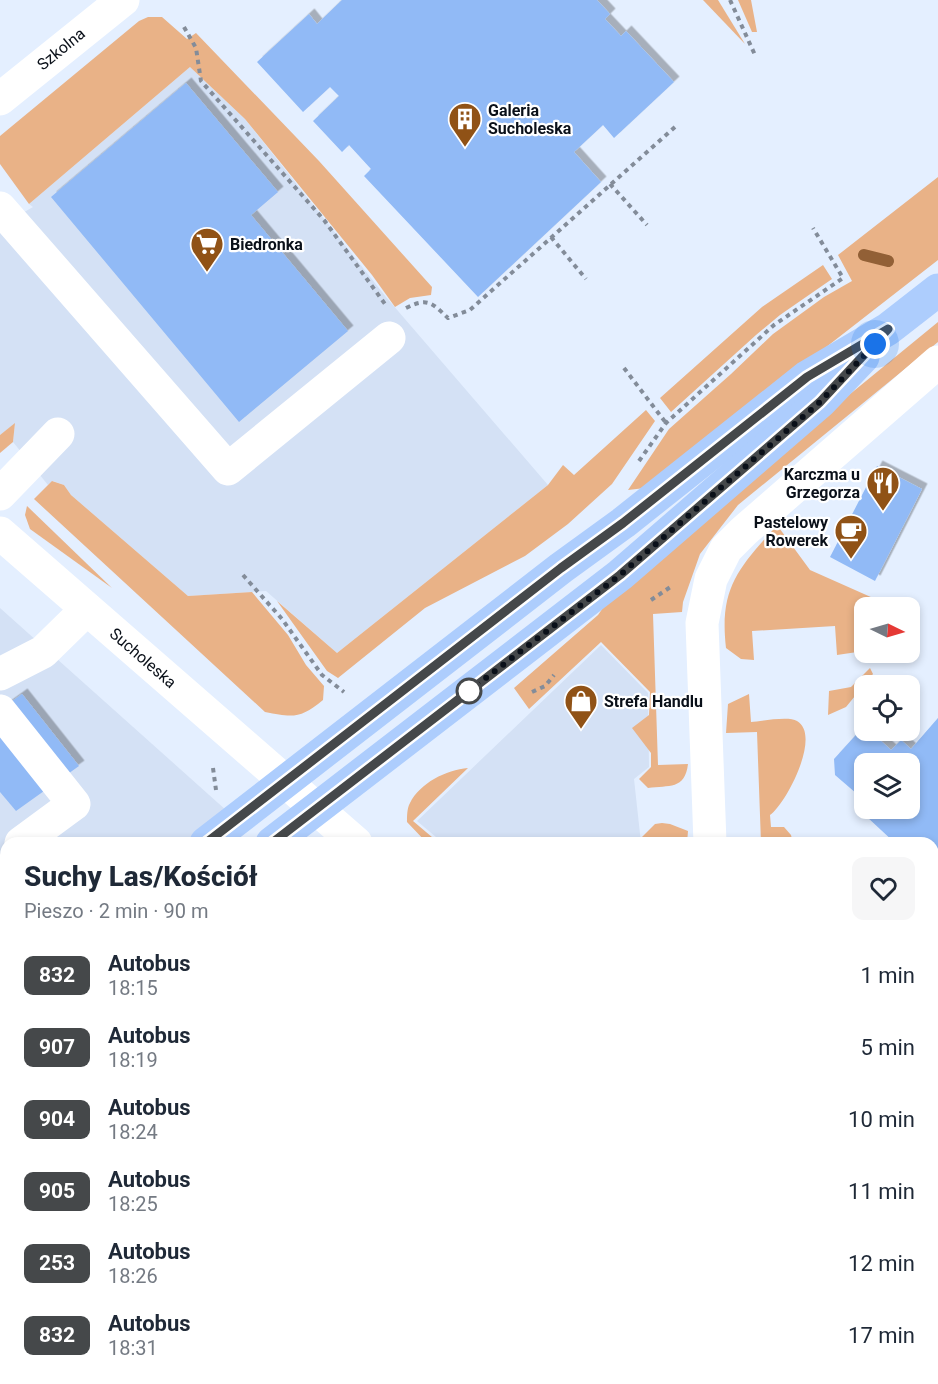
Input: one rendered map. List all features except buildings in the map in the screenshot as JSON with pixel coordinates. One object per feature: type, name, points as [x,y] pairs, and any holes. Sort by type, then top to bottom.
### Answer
[{"type":"main road","points":[[214,837],[623,523],[807,377],[888,329],[938,290]]},
{"type":"main road","points":[[280,837],[620,575],[820,402],[888,329]]},
{"type":"street","name":"Szkolna","points":[[0,99],[123,0]]},
{"type":"street","points":[[0,208],[228,469],[393,320]]},
{"type":"street","points":[[710,837],[702,623],[711,579],[726,549],[744,531],[938,362]]},
{"type":"street","points":[[0,494],[58,434]]},
{"type":"street","name":"Sucholeska","points":[[0,533],[349,837]]},
{"type":"street","points":[[0,674],[43,652],[87,609]]},
{"type":"street","points":[[0,711],[74,804],[29,837]]},
{"type":"path","points":[[730,0],[755,55]]},
{"type":"path","points":[[184,27],[196,48],[201,81],[324,220],[393,320],[416,303],[426,301],[433,303],[448,318],[470,310],[675,127]]},
{"type":"path","points":[[610,184],[647,225]]},
{"type":"path","points":[[632,470],[666,423],[774,325],[843,278],[813,228]]},
{"type":"path","points":[[551,237],[586,279]]},
{"type":"path","points":[[624,368],[666,423]]},
{"type":"path","points":[[243,575],[282,619],[322,675],[345,693]]},
{"type":"shaded area","points":[[703,0],[718,0],[745,44]]},
{"type":"shaded area","points":[[738,0],[751,0],[757,32],[752,32]]},
{"type":"shaded area","points":[[148,17],[162,17],[187,39],[196,33],[319,161],[432,287],[431,295],[410,298],[395,307],[372,275],[245,119],[190,67],[29,204],[0,164],[0,136],[139,21]]},
{"type":"shaded area","points":[[190,67],[245,119],[386,297],[548,485],[337,653],[266,591],[188,596],[71,495],[64,485],[53,481],[48,485],[13,442],[15,424],[0,435],[0,226],[33,207],[29,204]]},
{"type":"shaded area","points":[[938,177],[938,260],[645,488],[628,490],[669,429],[773,334],[824,297],[852,281],[838,255]]},
{"type":"shaded area","points":[[823,265],[832,279],[780,315],[671,412],[660,398],[762,307]]},
{"type":"shaded area","points":[[938,322],[938,342],[738,505],[700,554],[683,602],[682,612],[653,614],[658,765],[688,764],[680,782],[675,785],[648,788],[639,779],[651,767],[651,753],[632,728],[649,715],[650,692],[601,642],[529,709],[514,688],[598,615],[612,595],[716,504]]},
{"type":"shaded area","points":[[646,410],[655,421],[612,484],[568,524],[525,556],[425,608],[338,678],[327,671],[277,601],[337,653],[548,485],[563,465],[574,475]]},
{"type":"shaded area","points":[[15,423],[13,442],[0,453],[0,435]]},
{"type":"shaded area","points":[[52,481],[64,485],[71,495],[188,596],[252,592],[288,635],[306,665],[324,686],[323,700],[297,715],[265,712],[34,499]]},
{"type":"shaded area","points":[[27,506],[112,588],[30,529],[25,515]]},
{"type":"shaded area","points":[[777,525],[810,570],[871,597],[854,597],[854,652],[837,655],[835,626],[752,631],[754,660],[741,659],[726,648],[726,609],[729,594],[742,567]]},
{"type":"shaded area","points":[[0,608],[227,811],[193,837],[0,837]]},
{"type":"shaded area","name":"Strefa Handlu","points":[[601,645],[648,693],[649,767],[634,779],[640,837],[436,837],[417,821]]},
{"type":"shaded area","points":[[870,668],[873,674],[872,675],[863,675]]},
{"type":"shaded area","points":[[854,684],[854,697],[846,707],[828,715],[829,691],[851,687]]},
{"type":"shaded area","points":[[749,694],[751,722],[788,719],[797,721],[804,729],[806,740],[799,769],[784,798],[770,815],[771,827],[784,827],[792,837],[761,837],[757,732],[726,733],[728,704]]},
{"type":"shaded area","points":[[468,768],[413,821],[432,837],[421,837],[407,822],[410,803],[420,789],[434,779]]},
{"type":"shaded area","points":[[655,824],[670,824],[688,831],[688,837],[642,837]]},
{"type":"waterway","points":[[864,255],[888,261]]},
{"type":"bus line","name":"832","points":[[214,837],[561,568],[623,523],[807,377],[888,329],[820,402],[620,575],[280,837]]},
{"type":"place","name":"Galeria Sucholeska","points":[[465,148]]},
{"type":"place","name":"Biedronka","points":[[207,273]]},
{"type":"place","name":"Karczma u Grzegorza","points":[[883,512]]},
{"type":"place","name":"Pastelowy Rowerek","points":[[851,560]]},
{"type":"place","name":"Strefa Handlu","points":[[581,730]]},
{"type":"route","points":[[469,691],[620,575],[820,402],[875,344]]}]
